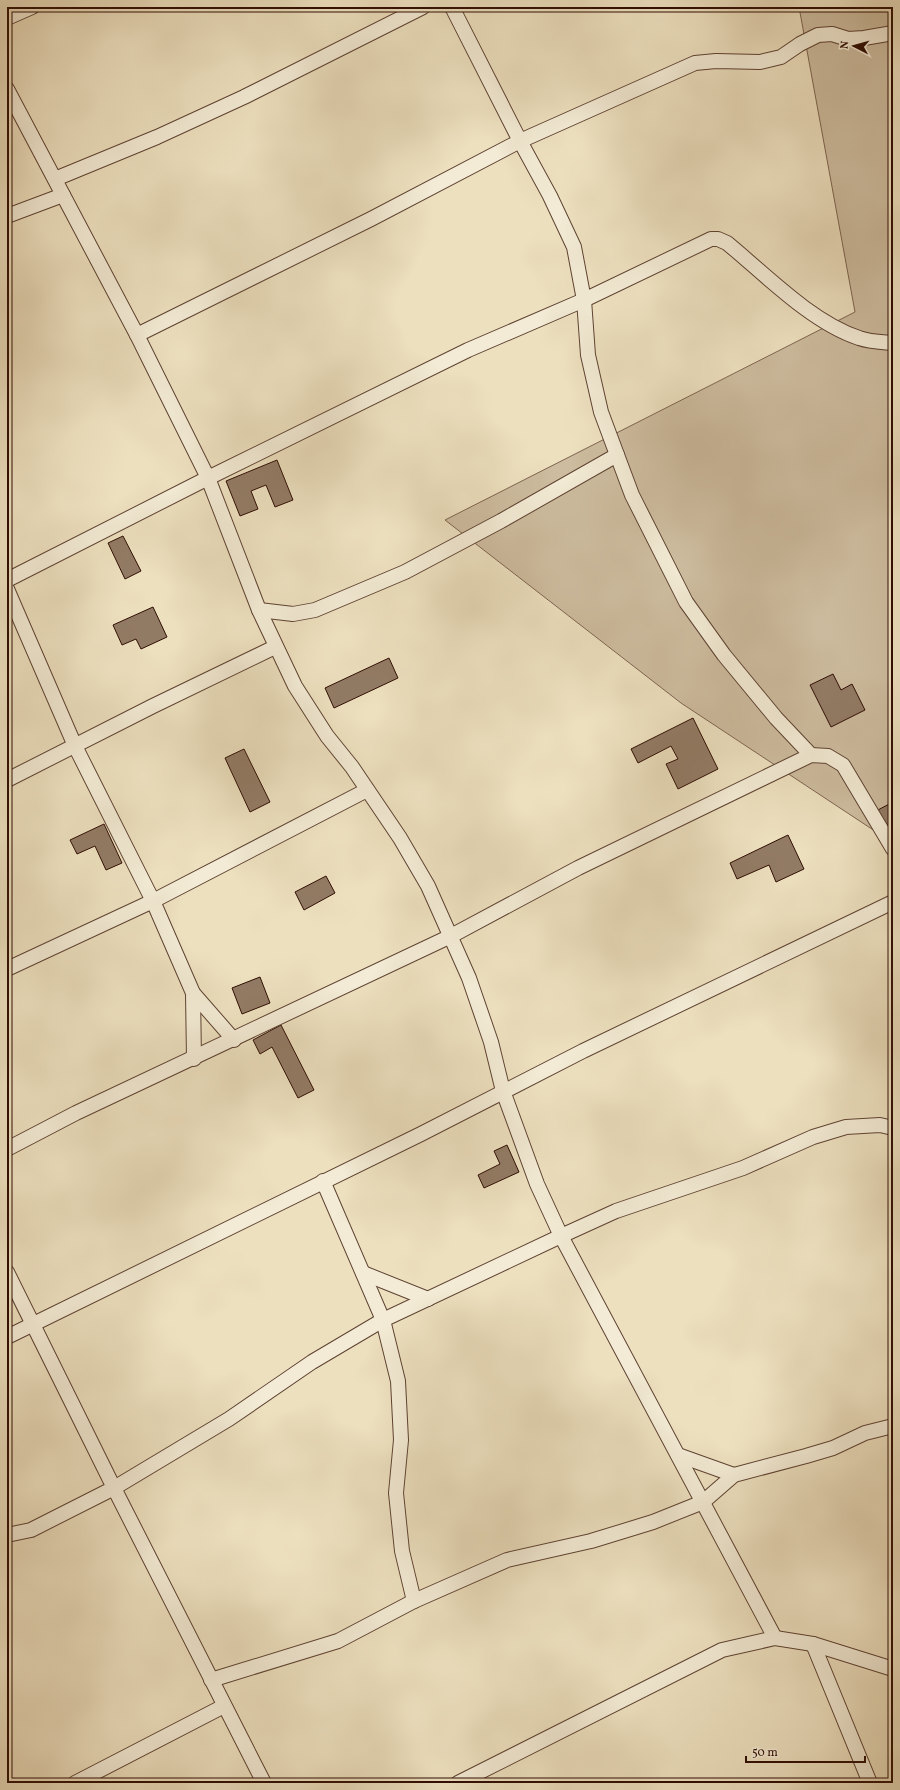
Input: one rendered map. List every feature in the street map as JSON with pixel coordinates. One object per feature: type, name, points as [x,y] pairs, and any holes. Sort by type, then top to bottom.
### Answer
[{"type":"street","points":[[7,18],[32,7]]},
{"type":"street","points":[[55,179],[164,134],[244,97],[423,7]]},
{"type":"street","points":[[452,7],[520,141],[550,196],[574,247],[584,300],[588,355],[601,412],[632,495],[686,602],[724,655],[776,718],[811,755]]},
{"type":"street","points":[[137,335],[371,219],[520,141],[695,63],[716,61],[760,62],[781,57],[800,44],[818,35],[832,34],[848,39],[893,34]]},
{"type":"street","points":[[7,89],[137,335],[208,478],[259,610],[275,647],[296,686],[327,736],[352,767],[400,838],[428,886],[469,978],[491,1042],[503,1091],[537,1184],[561,1236],[704,1502],[775,1638]]},
{"type":"street","points":[[7,216],[63,195]]},
{"type":"street","points":[[7,580],[208,478],[468,350],[584,300],[711,239],[718,239],[728,243],[799,304],[842,330],[860,338],[893,343]]},
{"type":"street","points":[[259,610],[292,614],[315,610],[398,575],[501,520],[617,455]]},
{"type":"street","points":[[7,589],[75,746],[153,901],[193,993],[234,1040]]},
{"type":"street","points":[[7,780],[153,706],[275,647]]},
{"type":"street","points":[[7,1149],[68,1117],[194,1059],[451,936],[578,868],[811,755],[828,756],[844,765],[893,849]]},
{"type":"street","points":[[7,969],[153,901],[367,790]]},
{"type":"street","points":[[7,1337],[32,1323],[421,1134],[503,1091],[893,902]]},
{"type":"street","points":[[193,993],[194,1059]]},
{"type":"street","points":[[7,1535],[31,1530],[114,1488],[228,1419],[312,1362],[383,1320],[561,1236],[616,1211],[743,1168],[813,1138],[846,1126],[880,1126],[893,1128]]},
{"type":"street","points":[[323,1181],[383,1320],[398,1381],[401,1440],[396,1493],[402,1551],[414,1601]]},
{"type":"street","points":[[7,1272],[210,1680],[264,1783]]},
{"type":"street","points":[[363,1273],[428,1298]]},
{"type":"street","points":[[210,1680],[338,1641],[414,1601],[507,1560],[591,1542],[653,1522],[704,1502],[734,1474],[833,1448],[865,1433],[893,1426]]},
{"type":"street","points":[[678,1456],[734,1474]]},
{"type":"street","points":[[458,1783],[722,1650],[775,1638],[813,1644],[893,1669]]},
{"type":"street","points":[[813,1644],[870,1783]]},
{"type":"street","points":[[75,1783],[224,1706]]},
{"type":"shaded area","points":[[799,7],[893,7],[893,843],[681,703],[445,520],[855,312]]},
{"type":"building","points":[[277,460],[293,500],[275,507],[266,485],[251,491],[258,509],[240,516],[226,481]]},
{"type":"building","points":[[123,536],[141,571],[125,579],[108,543]]},
{"type":"building","points":[[153,607],[167,637],[141,649],[136,639],[122,645],[113,625]]},
{"type":"building","points":[[389,658],[398,678],[334,708],[325,688]]},
{"type":"building","points":[[833,674],[841,690],[852,684],[865,710],[831,727],[810,685]]},
{"type":"building","points":[[693,718],[718,769],[678,789],[666,764],[678,759],[671,746],[638,763],[631,749]]},
{"type":"building","points":[[244,749],[270,802],[250,812],[225,758]]},
{"type":"building","points":[[893,802],[893,822],[884,827],[876,811]]},
{"type":"building","points":[[104,824],[122,863],[106,870],[95,846],[77,854],[70,840]]},
{"type":"building","points":[[788,835],[804,869],[776,882],[769,865],[737,879],[730,863]]},
{"type":"building","points":[[326,876],[335,893],[304,910],[295,892]]},
{"type":"building","points":[[260,977],[270,1003],[242,1014],[232,988]]},
{"type":"building","points":[[281,1025],[314,1090],[298,1098],[272,1047],[260,1054],[253,1040]]},
{"type":"building","points":[[507,1145],[519,1172],[484,1188],[478,1175],[500,1164],[494,1151]]}]
